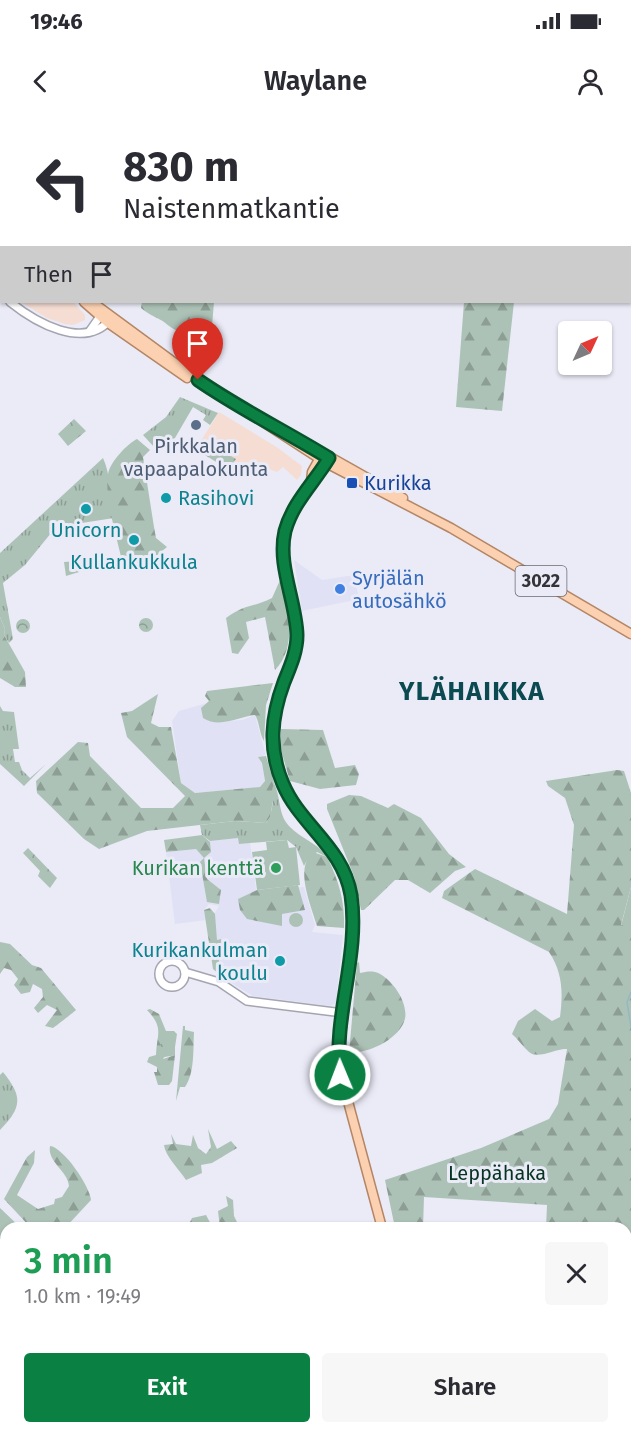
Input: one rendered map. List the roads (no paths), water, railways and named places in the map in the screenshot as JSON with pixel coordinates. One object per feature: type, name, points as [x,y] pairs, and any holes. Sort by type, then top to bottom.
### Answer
[{"type":"main road","points":[[86,303],[110,320]]},
{"type":"main road","points":[[93,303],[102,314]]},
{"type":"main road","name":"3022","points":[[110,320],[172,369],[265,422],[285,430],[324,459],[451,528],[631,634]]},
{"type":"main road","points":[[324,459],[312,472],[311,481],[292,513],[285,532],[285,562],[297,636],[293,660],[274,712],[272,736],[277,767],[288,795],[332,848],[349,885],[353,936],[339,1056],[341,1083],[381,1222]]},
{"type":"street","points":[[12,303],[45,325],[72,333],[97,331],[110,320]]},
{"type":"street","points":[[89,332],[102,314]]},
{"type":"street","points":[[185,972],[219,982],[247,1001],[343,1013]]},
{"type":"waterway","points":[[631,992],[627,1002],[631,1027]]},
{"type":"place","name":"Pirkkalan vapaapalokunta","points":[[196,425]]},
{"type":"place","name":"Kurikka","points":[[352,483]]},
{"type":"place","name":"Rasihovi","points":[[166,498]]},
{"type":"place","name":"Unicorn","points":[[86,509]]},
{"type":"place","name":"Kullankukkula","points":[[134,540]]},
{"type":"place","name":"Syrjälän autosähkö","points":[[340,589]]},
{"type":"place","name":"Kurikan kenttä","points":[[276,868]]},
{"type":"place","name":"Kurikankulman koulu","points":[[280,961]]},
{"type":"district","name":"YLÄHAIKKA","points":[[472,691]]},
{"type":"park label","name":"Leppähaka","points":[[497,1173]]}]
